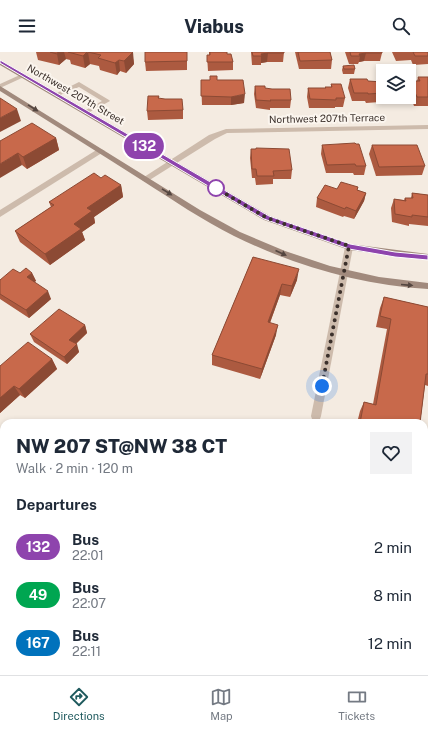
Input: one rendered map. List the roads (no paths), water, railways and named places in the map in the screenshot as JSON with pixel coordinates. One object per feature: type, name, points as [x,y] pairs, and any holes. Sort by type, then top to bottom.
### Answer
[{"type":"street","name":"Northwest 207th Street","points":[[0,62],[267,218],[349,246],[395,254],[428,257]]},
{"type":"street","points":[[0,87],[22,76]]},
{"type":"street","points":[[56,95],[79,84],[107,101],[86,112]]},
{"type":"street","points":[[0,87],[101,151],[236,233],[293,259],[344,273],[405,285],[428,286]]},
{"type":"street","name":"Northwest 207th Terrace","points":[[172,162],[212,137],[226,131],[428,127]]},
{"type":"street","points":[[0,214],[101,151]]},
{"type":"street","points":[[145,178],[172,162]]},
{"type":"street","points":[[316,416],[349,246]]}]
